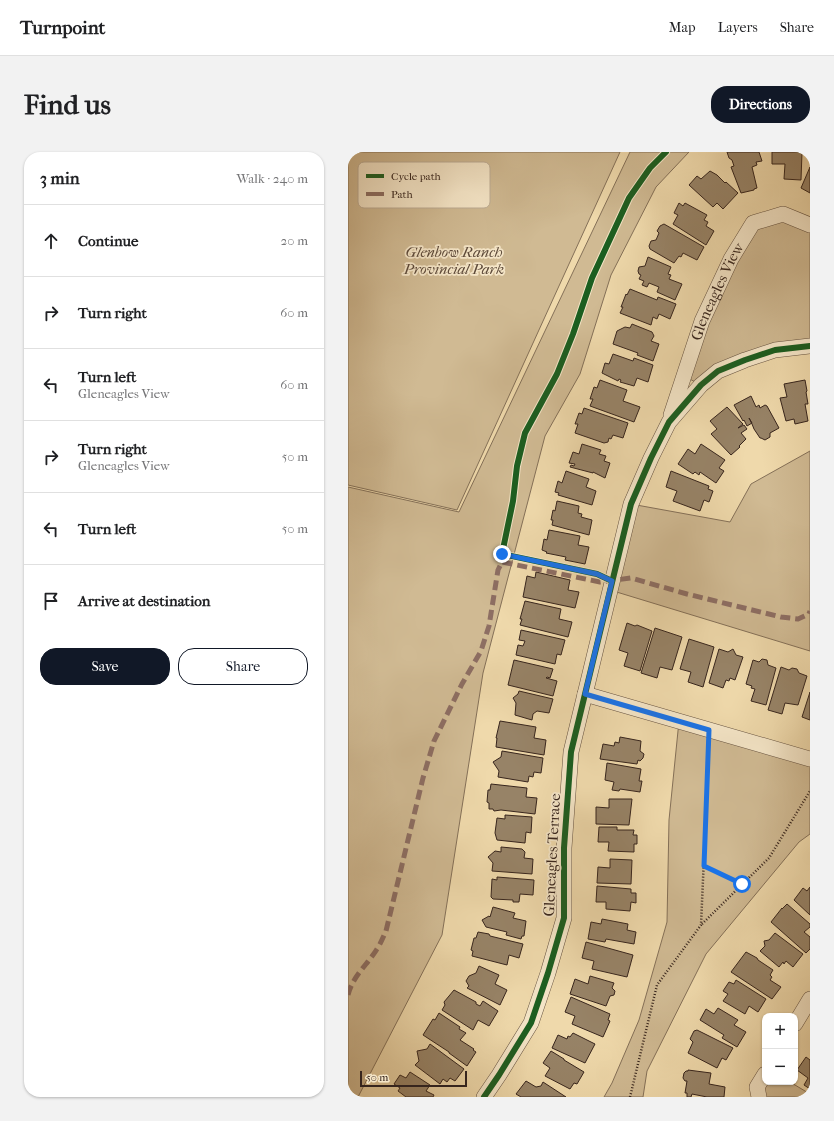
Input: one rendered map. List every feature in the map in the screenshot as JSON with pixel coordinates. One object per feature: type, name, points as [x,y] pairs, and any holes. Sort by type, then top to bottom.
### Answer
[{"type":"street","name":"Gleneagles View","points":[[585,694],[631,504],[669,422],[702,321],[731,259],[753,223],[782,214],[810,226]]},
{"type":"street","name":"Gleneagles View","points":[[669,422],[701,385],[718,371],[775,350],[810,346]]},
{"type":"street","points":[[585,694],[810,759]]},
{"type":"street","name":"Gleneagles Terrace","points":[[484,1097],[500,1075],[531,1023],[548,973],[564,918],[564,848],[571,752],[585,694]]},
{"type":"street","points":[[798,1019],[810,999]]},
{"type":"street","points":[[759,1097],[757,1087],[762,1079]]},
{"type":"path","points":[[701,924],[709,730]]},
{"type":"path","points":[[630,1097],[657,985],[701,924],[769,858],[810,791]]},
{"type":"path","points":[[704,866],[742,884]]},
{"type":"green space","name":"Glenbow Ranch Provincial Park","points":[[348,152],[620,152],[457,510],[348,485]]},
{"type":"green space","points":[[630,152],[689,152],[656,187],[611,275],[580,374],[545,436],[483,673],[442,935],[358,1097],[348,1097],[348,487],[459,512]]},
{"type":"green space","points":[[783,214],[810,225],[810,346],[775,350],[701,385],[684,376],[753,223]]},
{"type":"green space","points":[[810,451],[810,651],[610,590],[631,504],[730,522],[751,484]]},
{"type":"green space","points":[[679,721],[810,761],[810,834],[799,842],[706,954],[647,1071],[643,1097],[604,1097],[612,1083],[639,1020],[667,922],[669,820]]},
{"type":"green space","points":[[764,1085],[795,1085],[810,1094],[810,1097],[759,1097]]},
{"type":"building","points":[[727,152],[759,152],[762,161],[756,162],[757,165],[752,167],[757,188],[741,193],[731,167],[734,166],[732,160],[729,158]]},
{"type":"building","points":[[772,152],[802,152],[801,180],[784,179],[785,164],[772,164]]},
{"type":"building","points":[[810,167],[810,193],[801,188]]},
{"type":"building","points":[[710,171],[717,175],[725,183],[726,182],[738,193],[723,209],[717,203],[713,207],[689,185],[697,176],[701,179]]},
{"type":"building","points":[[679,203],[683,206],[685,203],[707,215],[704,220],[708,222],[706,226],[714,231],[706,245],[673,224],[678,215],[674,213]]},
{"type":"building","points":[[664,224],[704,247],[697,260],[683,253],[674,263],[650,249],[649,246],[651,241],[656,240],[659,233],[657,231],[660,226]]},
{"type":"building","points":[[648,257],[671,267],[668,274],[671,275],[669,279],[682,284],[675,300],[657,292],[659,287],[649,283],[647,287],[642,285],[644,281],[639,279],[641,275],[638,271],[639,267],[645,266]]},
{"type":"building","points":[[630,289],[657,300],[658,297],[676,304],[670,319],[659,314],[657,319],[653,317],[651,325],[620,313],[626,294],[627,295]]},
{"type":"building","points":[[632,324],[652,332],[654,336],[651,341],[659,344],[653,361],[637,355],[638,353],[613,344],[617,331],[625,327],[630,328]]},
{"type":"building","points":[[613,354],[633,361],[634,358],[653,365],[648,382],[637,378],[634,386],[620,382],[621,380],[619,379],[618,381],[602,373],[605,363],[609,364]]},
{"type":"building","points":[[600,380],[627,390],[623,401],[640,407],[634,422],[590,406],[593,399],[590,399],[594,387],[597,388]]},
{"type":"building","points":[[805,380],[808,404],[805,404],[808,421],[795,424],[794,419],[786,421],[780,398],[787,397],[784,384]]},
{"type":"building","points":[[751,396],[756,407],[759,405],[760,408],[765,405],[767,406],[779,428],[770,433],[770,437],[765,440],[760,438],[752,423],[747,426],[734,405]]},
{"type":"building","points":[[727,407],[743,424],[738,428],[744,425],[747,429],[741,433],[746,439],[731,455],[711,434],[717,429],[710,421]]},
{"type":"building","points":[[584,408],[628,423],[623,438],[613,435],[611,439],[609,438],[608,442],[604,443],[575,433],[578,424],[575,424],[579,413],[582,414]]},
{"type":"building","points":[[582,444],[601,450],[599,454],[606,456],[604,461],[610,463],[605,478],[593,472],[570,467],[571,465],[574,466],[575,464],[569,463],[573,452],[579,454]]},
{"type":"building","points":[[701,444],[725,460],[719,468],[724,471],[716,483],[700,472],[699,475],[695,472],[693,474],[678,464],[688,449],[695,454]]},
{"type":"building","points":[[566,471],[589,479],[586,487],[596,491],[592,505],[558,495],[559,493],[555,492],[558,481],[562,483]]},
{"type":"building","points":[[671,471],[709,486],[708,489],[713,491],[709,502],[704,500],[700,511],[673,501],[677,491],[666,487]]},
{"type":"building","points":[[557,501],[579,506],[578,513],[582,514],[581,517],[592,520],[589,535],[552,525],[553,520],[551,520],[553,510],[555,511]]},
{"type":"building","points":[[549,530],[580,536],[578,545],[589,547],[585,564],[565,560],[566,557],[546,553],[547,552],[542,550],[544,539],[547,540]]},
{"type":"building","points":[[536,572],[570,580],[568,590],[579,592],[575,608],[523,597],[527,576],[535,578]]},
{"type":"building","points":[[525,601],[561,609],[559,619],[572,622],[568,637],[520,625],[522,619],[520,619]]},
{"type":"building","points":[[627,623],[652,631],[640,671],[624,666],[628,653],[619,650]]},
{"type":"building","points":[[655,628],[682,637],[672,670],[660,667],[657,678],[641,673]]},
{"type":"building","points":[[521,630],[565,640],[561,655],[557,654],[555,664],[516,655],[518,645],[523,646],[525,641],[519,640]]},
{"type":"building","points":[[689,639],[714,647],[703,687],[688,682],[691,672],[680,669]]},
{"type":"building","points":[[719,649],[728,652],[733,649],[736,655],[743,657],[735,680],[730,678],[729,681],[726,680],[723,688],[709,683]]},
{"type":"building","points":[[762,659],[767,660],[768,665],[776,668],[766,705],[751,701],[755,689],[746,684],[753,660],[759,662]]},
{"type":"building","points":[[514,660],[553,669],[550,678],[546,678],[557,681],[553,696],[508,685]]},
{"type":"building","points":[[781,667],[789,670],[792,668],[797,669],[799,673],[807,676],[798,705],[785,703],[782,714],[768,710]]},
{"type":"building","points":[[519,691],[553,699],[549,713],[537,711],[533,714],[532,720],[515,715],[516,703],[513,698]]},
{"type":"building","points":[[810,692],[810,720],[802,717]]},
{"type":"building","points":[[500,721],[536,727],[534,738],[546,740],[544,755],[496,747],[496,738]]},
{"type":"building","points":[[620,737],[641,741],[640,751],[644,754],[640,761],[638,760],[637,764],[600,759],[603,744],[614,746],[615,742],[619,743]]},
{"type":"building","points":[[502,751],[543,758],[541,773],[534,772],[533,777],[529,776],[528,782],[498,777],[499,771],[493,762],[501,757]]},
{"type":"building","points":[[607,763],[641,769],[639,781],[642,781],[640,792],[620,789],[619,791],[612,790],[614,782],[605,780]]},
{"type":"building","points":[[491,784],[527,788],[526,797],[537,798],[535,814],[501,810],[494,811],[493,809],[489,809],[489,803],[487,802],[488,790],[490,790]]},
{"type":"building","points":[[609,799],[632,799],[629,825],[596,824],[596,807],[609,808]]},
{"type":"building","points":[[505,815],[532,817],[531,833],[526,832],[525,843],[497,840],[495,833],[497,818],[505,819]]},
{"type":"building","points":[[599,827],[617,827],[617,830],[634,830],[633,835],[637,835],[637,844],[634,844],[634,852],[608,851],[609,842],[598,842]]},
{"type":"building","points":[[501,847],[522,849],[525,852],[524,858],[533,859],[532,874],[492,871],[493,863],[488,857],[495,851],[501,852]]},
{"type":"building","points":[[610,859],[632,860],[631,884],[597,883],[598,867],[610,868]]},
{"type":"building","points":[[497,877],[534,880],[533,895],[520,894],[519,902],[513,902],[513,900],[493,899],[491,897],[492,879],[497,880]]},
{"type":"building","points":[[597,886],[631,889],[631,893],[636,893],[636,903],[631,902],[630,911],[606,909],[606,902],[596,902]]},
{"type":"building","points":[[810,887],[810,915],[794,900],[803,888],[807,891]]},
{"type":"building","points":[[787,904],[810,924],[810,927],[804,932],[810,937],[810,949],[806,953],[771,922]]},
{"type":"building","points":[[493,907],[515,913],[513,918],[526,921],[524,936],[522,936],[521,939],[506,935],[507,932],[486,927],[482,920],[489,916],[490,917]]},
{"type":"building","points":[[602,919],[628,924],[627,930],[636,932],[634,944],[606,939],[605,942],[588,939],[591,922],[601,924]]},
{"type":"building","points":[[478,932],[523,944],[519,958],[509,955],[507,965],[472,956],[473,951],[471,950],[474,938],[476,938]]},
{"type":"building","points":[[775,933],[803,954],[793,967],[786,961],[779,967],[760,951],[765,946],[764,941],[769,940]]},
{"type":"building","points":[[586,942],[633,955],[627,977],[592,969],[594,961],[582,958]]},
{"type":"building","points":[[746,952],[773,970],[770,975],[772,977],[770,980],[781,987],[772,999],[731,972]]},
{"type":"building","points":[[479,966],[499,975],[495,984],[507,990],[500,1005],[467,988],[469,986],[466,981],[469,976],[476,973]]},
{"type":"building","points":[[590,976],[614,983],[612,988],[615,991],[614,995],[610,996],[606,1006],[570,994],[575,979],[588,984]]},
{"type":"building","points":[[736,980],[766,999],[758,1012],[749,1006],[745,1014],[723,1001],[728,994],[723,991],[729,982],[734,984]]},
{"type":"building","points":[[454,990],[476,1002],[476,1004],[480,1006],[483,1001],[498,1011],[489,1026],[478,1020],[473,1030],[442,1010],[445,1005],[444,1002]]},
{"type":"building","points":[[571,997],[610,1014],[608,1020],[610,1021],[603,1037],[572,1024],[575,1016],[565,1012]]},
{"type":"building","points":[[718,1008],[738,1020],[734,1025],[746,1032],[737,1047],[722,1038],[724,1035],[700,1020],[706,1009],[714,1014]]},
{"type":"building","points":[[439,1013],[460,1027],[459,1029],[466,1033],[460,1040],[476,1052],[467,1066],[423,1035],[433,1019],[435,1020]]},
{"type":"building","points":[[697,1030],[733,1048],[726,1060],[722,1058],[717,1068],[688,1053],[693,1042],[690,1039],[694,1031]]},
{"type":"building","points":[[573,1033],[595,1044],[585,1063],[552,1048],[558,1035],[567,1039],[568,1036],[570,1037]]},
{"type":"building","points":[[430,1044],[464,1069],[455,1081],[450,1078],[447,1082],[443,1079],[440,1084],[415,1065],[419,1061],[417,1051],[427,1049]]},
{"type":"building","points":[[551,1051],[584,1072],[577,1084],[574,1083],[570,1089],[545,1076],[550,1068],[543,1063]]},
{"type":"building","points":[[806,1057],[810,1060],[810,1089],[804,1085],[808,1078],[798,1071]]},
{"type":"building","points":[[688,1070],[711,1073],[709,1084],[725,1087],[724,1097],[707,1097],[692,1094],[691,1097],[687,1097],[687,1093],[685,1093],[687,1081],[683,1078],[684,1073]]},
{"type":"building","points":[[410,1072],[430,1085],[426,1091],[434,1095],[433,1097],[406,1097],[398,1091],[400,1088],[394,1084],[400,1075],[406,1078]]},
{"type":"building","points":[[526,1081],[536,1087],[541,1086],[543,1082],[566,1097],[521,1097],[516,1094]]},
{"type":"marked path","points":[[348,995],[353,982],[377,949],[386,931],[423,778],[434,741],[462,684],[481,651],[489,626],[498,570],[502,562],[600,582],[631,578],[687,594],[781,617],[798,619],[809,614],[810,611]]},
{"type":"cycle path","points":[[612,581],[597,574],[502,554],[513,501],[517,466],[525,433],[557,374],[573,334],[592,278],[629,198],[650,168],[666,152]]},
{"type":"cycle path","points":[[484,1097],[531,1023],[548,973],[564,918],[564,848],[571,752],[631,504],[669,422],[701,385],[718,371],[745,360],[775,350],[810,346]]},
{"type":"route","points":[[502,554],[597,574],[612,581],[585,694],[709,730],[704,866],[742,884]]}]
